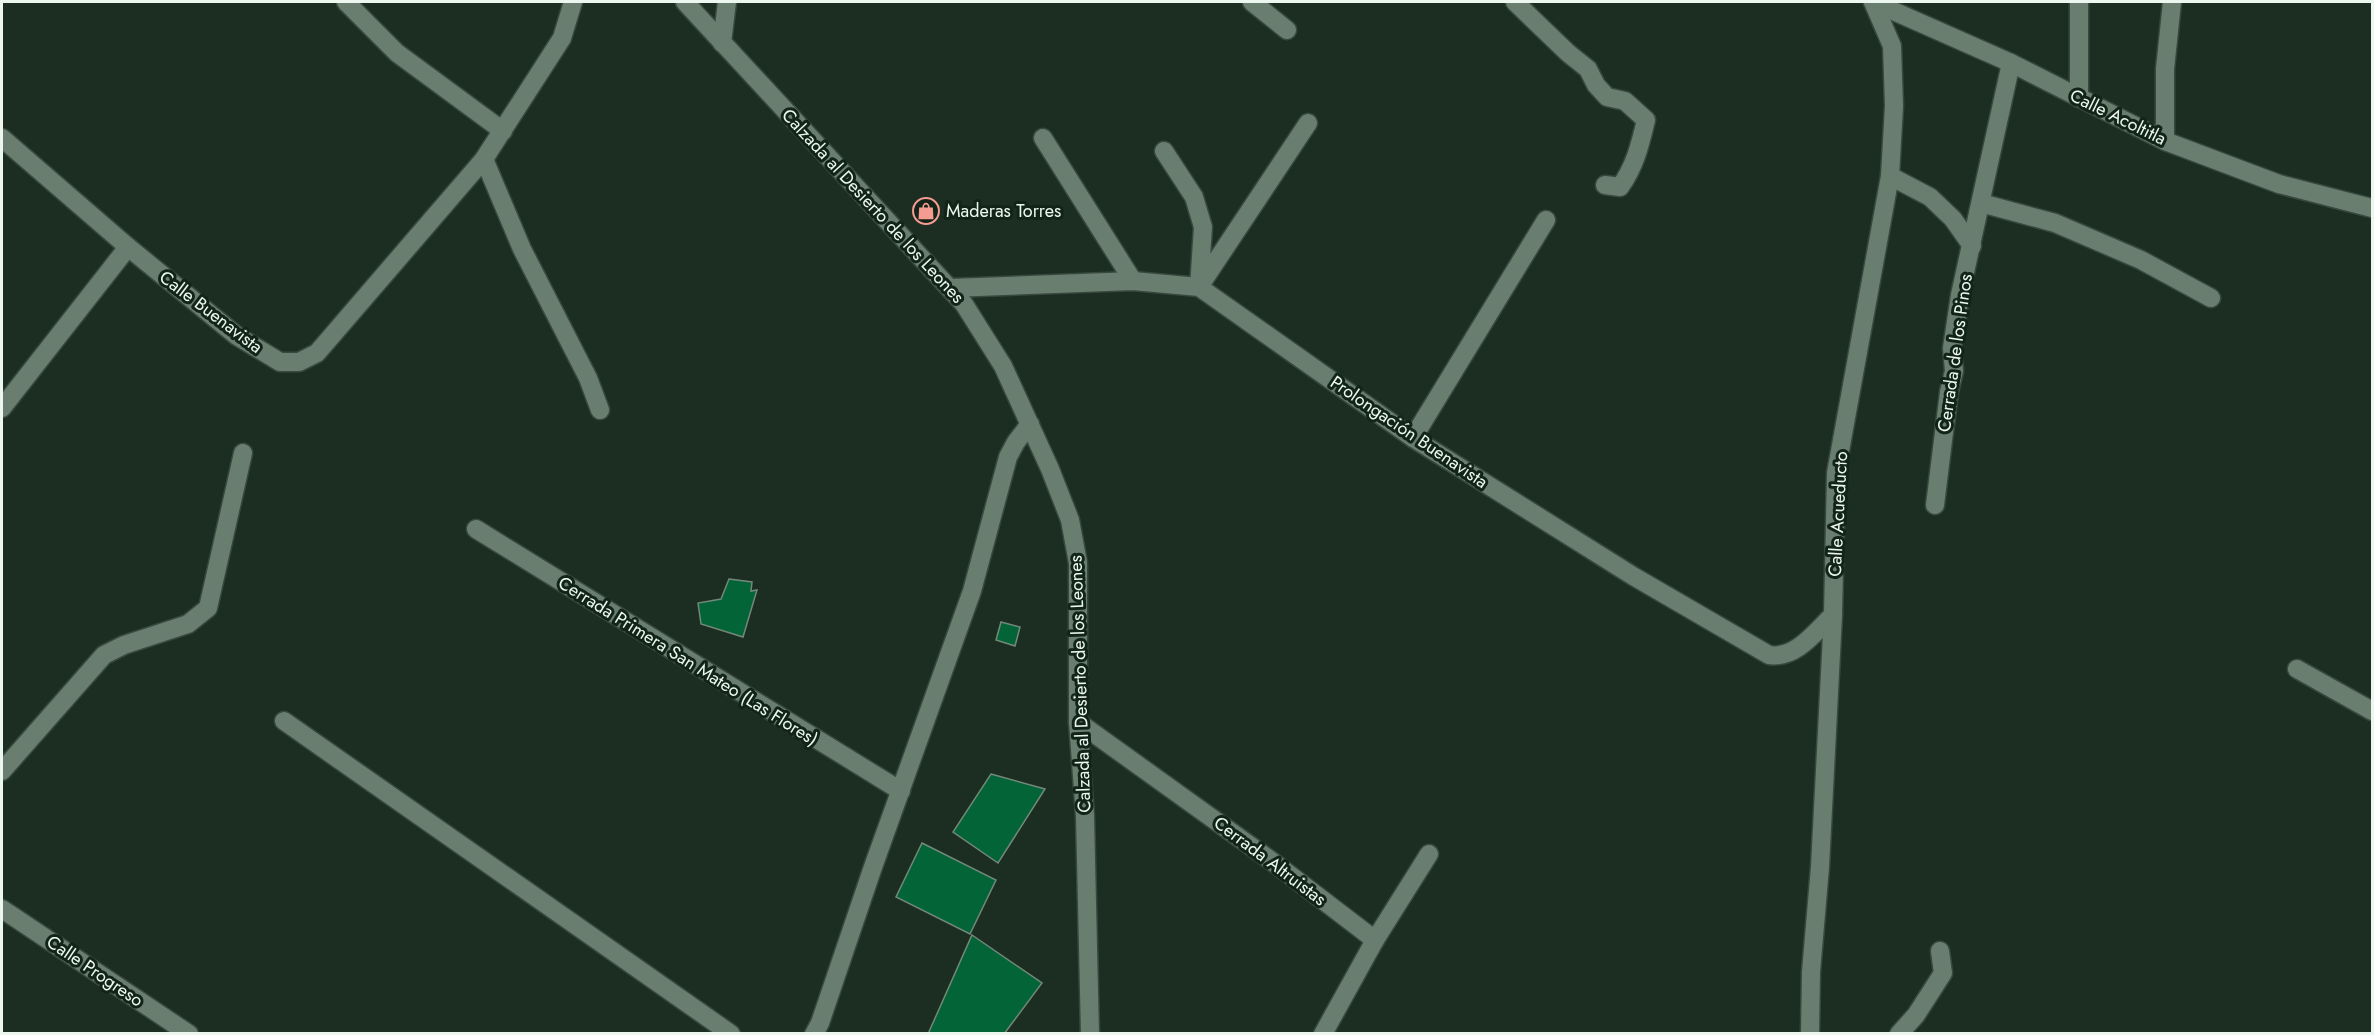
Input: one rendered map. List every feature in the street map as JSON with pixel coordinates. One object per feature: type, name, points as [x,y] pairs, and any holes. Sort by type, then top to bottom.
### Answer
[{"type":"street","points":[[346,2],[397,53],[503,131]]},
{"type":"street","name":"Calle Buenavista","points":[[2,138],[128,247],[237,336],[280,362],[299,362],[317,353],[484,159],[562,39],[573,2]]},
{"type":"street","name":"Calzada al Desierto de los Leones","points":[[685,2],[964,304],[1003,366],[1070,520],[1077,562],[1078,722],[1085,816],[1090,1034]]},
{"type":"street","points":[[722,43],[727,2]]},
{"type":"street","points":[[1252,2],[1287,30]]},
{"type":"street","points":[[1515,2],[1588,69],[1596,85],[1607,97],[1625,101],[1646,120],[1638,155],[1629,174],[1620,187],[1605,185]]},
{"type":"street","name":"Calle Acoltitla","points":[[1873,2],[2011,63],[2165,141],[2279,184],[2373,208]]},
{"type":"street","name":"Calle Acueducto","points":[[1810,1034],[1812,961],[1820,867],[1833,615],[1836,473],[1890,176],[1894,106],[1892,46],[1873,2]]},
{"type":"street","points":[[2079,2],[2079,98]]},
{"type":"street","points":[[2165,141],[2166,69],[2172,2]]},
{"type":"street","name":"Cerrada de los Pinos","points":[[1935,505],[1949,392],[1954,371],[1952,348],[1960,295],[2011,63]]},
{"type":"street","points":[[1199,287],[1308,123]]},
{"type":"street","points":[[1043,138],[1133,281]]},
{"type":"street","points":[[1164,151],[1194,197],[1203,227],[1199,287]]},
{"type":"street","points":[[484,159],[522,249],[588,378],[600,410]]},
{"type":"street","points":[[1890,176],[1930,197],[1953,219],[1972,246]]},
{"type":"street","points":[[1981,203],[2055,223],[2141,260],[2211,298]]},
{"type":"street","points":[[1413,438],[1546,220]]},
{"type":"street","points":[[2,408],[128,247]]},
{"type":"street","points":[[951,288],[1133,281],[1199,287]]},
{"type":"street","name":"Prolongación Buenavista","points":[[1199,287],[1413,438],[1633,576],[1769,655],[1780,657],[1794,652],[1833,615]]},
{"type":"street","points":[[814,1034],[820,1023],[972,591],[1008,457],[1030,424]]},
{"type":"street","points":[[2,771],[104,655],[124,645],[188,624],[208,608],[243,453]]},
{"type":"street","name":"Cerrada Primera San Mateo (Las Flores)","points":[[476,529],[901,791]]},
{"type":"street","points":[[2297,669],[2373,711]]},
{"type":"street","points":[[284,721],[731,1034]]},
{"type":"street","name":"Cerrada Altruistas","points":[[1078,722],[1273,862],[1375,940]]},
{"type":"street","points":[[1323,1034],[1375,940],[1429,854]]},
{"type":"street","name":"Calle Progreso","points":[[2,909],[189,1034]]},
{"type":"street","points":[[1899,1034],[1916,1015],[1942,973],[1940,951]]},
{"type":"building","points":[[729,579],[752,582],[751,591],[757,590],[743,637],[701,624],[698,603],[721,599]]},
{"type":"building","points":[[1001,622],[1020,627],[1015,646],[996,640]]},
{"type":"building","points":[[991,774],[1045,789],[998,863],[953,832]]},
{"type":"building","points":[[922,843],[996,880],[970,934],[896,897]]},
{"type":"building","points":[[972,935],[1042,983],[1004,1034],[928,1034]]},
{"type":"place","name":"Maderas Torres","points":[[926,211]]}]
